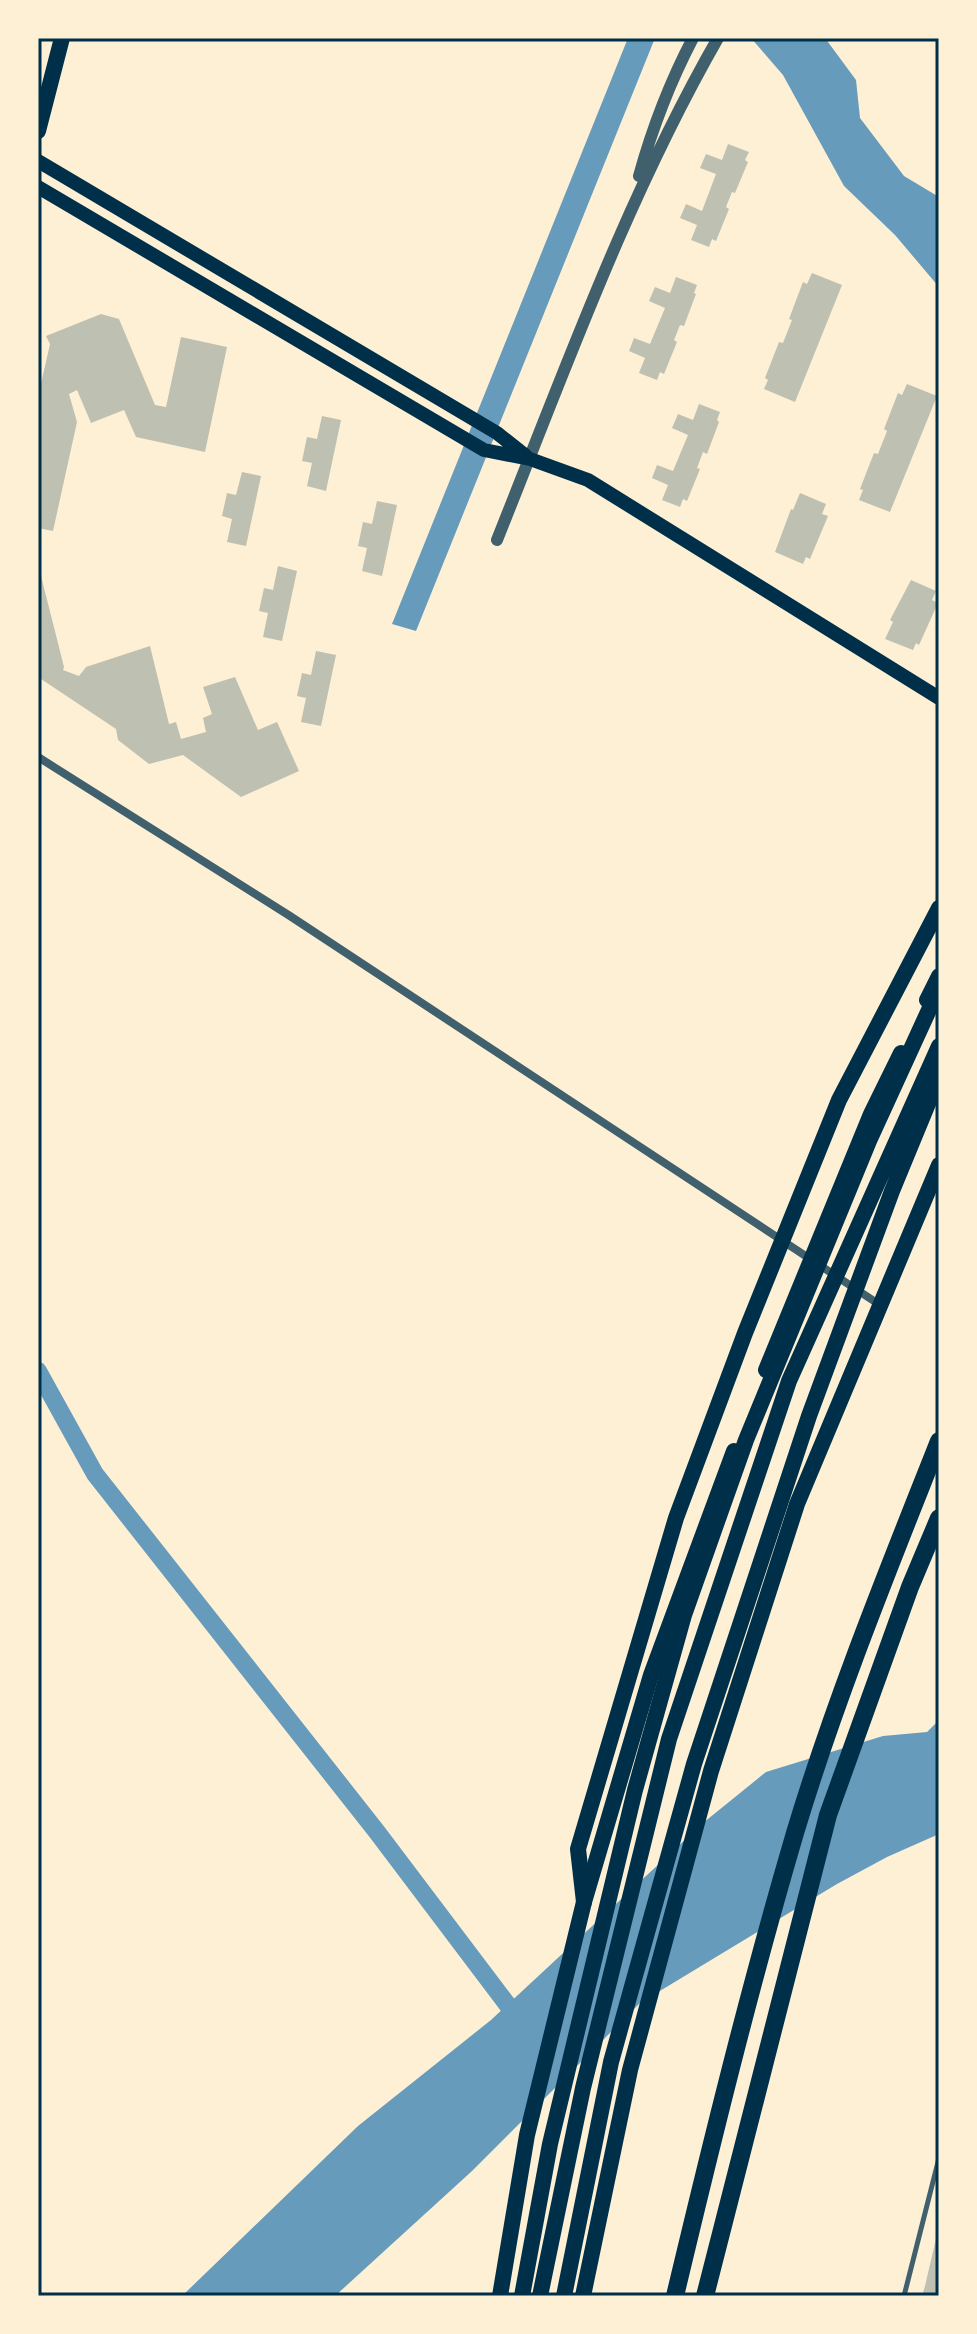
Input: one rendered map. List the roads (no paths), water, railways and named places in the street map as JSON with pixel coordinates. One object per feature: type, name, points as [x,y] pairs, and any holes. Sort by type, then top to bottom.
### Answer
[{"type":"highway","points":[[675,2296],[735,2049],[796,1831],[863,1633],[939,1441]]},
{"type":"highway","points":[[705,2296],[828,1815],[910,1587],[939,1518]]},
{"type":"main road","points":[[38,131],[62,38]]},
{"type":"main road","points":[[38,161],[497,433],[530,459]]},
{"type":"main road","points":[[38,187],[484,450],[530,459],[588,480],[939,698]]},
{"type":"main road","points":[[584,1902],[578,1849],[676,1518],[745,1333],[839,1100],[939,908]]},
{"type":"main road","points":[[500,2296],[527,2135],[584,1902],[651,1675],[731,1459],[811,1259],[871,1114],[939,976]]},
{"type":"main road","points":[[522,2296],[550,2144],[635,1790],[684,1615],[746,1440],[869,1141],[939,988]]},
{"type":"main road","points":[[540,2296],[583,2088],[669,1739],[789,1381],[939,1046]]},
{"type":"main road","points":[[564,2296],[611,2062],[694,1764],[804,1431],[892,1191],[939,1077]]},
{"type":"main road","points":[[583,2296],[630,2070],[711,1771],[797,1504],[939,1165]]},
{"type":"street","points":[[629,211],[649,140],[693,38]]},
{"type":"street","points":[[497,540],[629,211],[664,137],[718,38]]},
{"type":"street","points":[[38,757],[290,916],[881,1305]]},
{"type":"lane","points":[[904,2296],[939,2158]]},
{"type":"water","points":[[628,38],[655,38],[416,631],[392,624]]},
{"type":"water","points":[[751,38],[825,38],[856,80],[860,118],[904,176],[939,197],[939,287],[895,235],[844,186],[783,75]]},
{"type":"water","points":[[939,1720],[939,1834],[837,1884],[640,2003],[472,2171],[335,2296],[182,2296],[358,2126],[491,2020],[703,1823],[766,1772],[883,1736],[927,1732]]},
{"type":"waterway","points":[[38,1371],[95,1474],[377,1832],[522,2024]]}]
